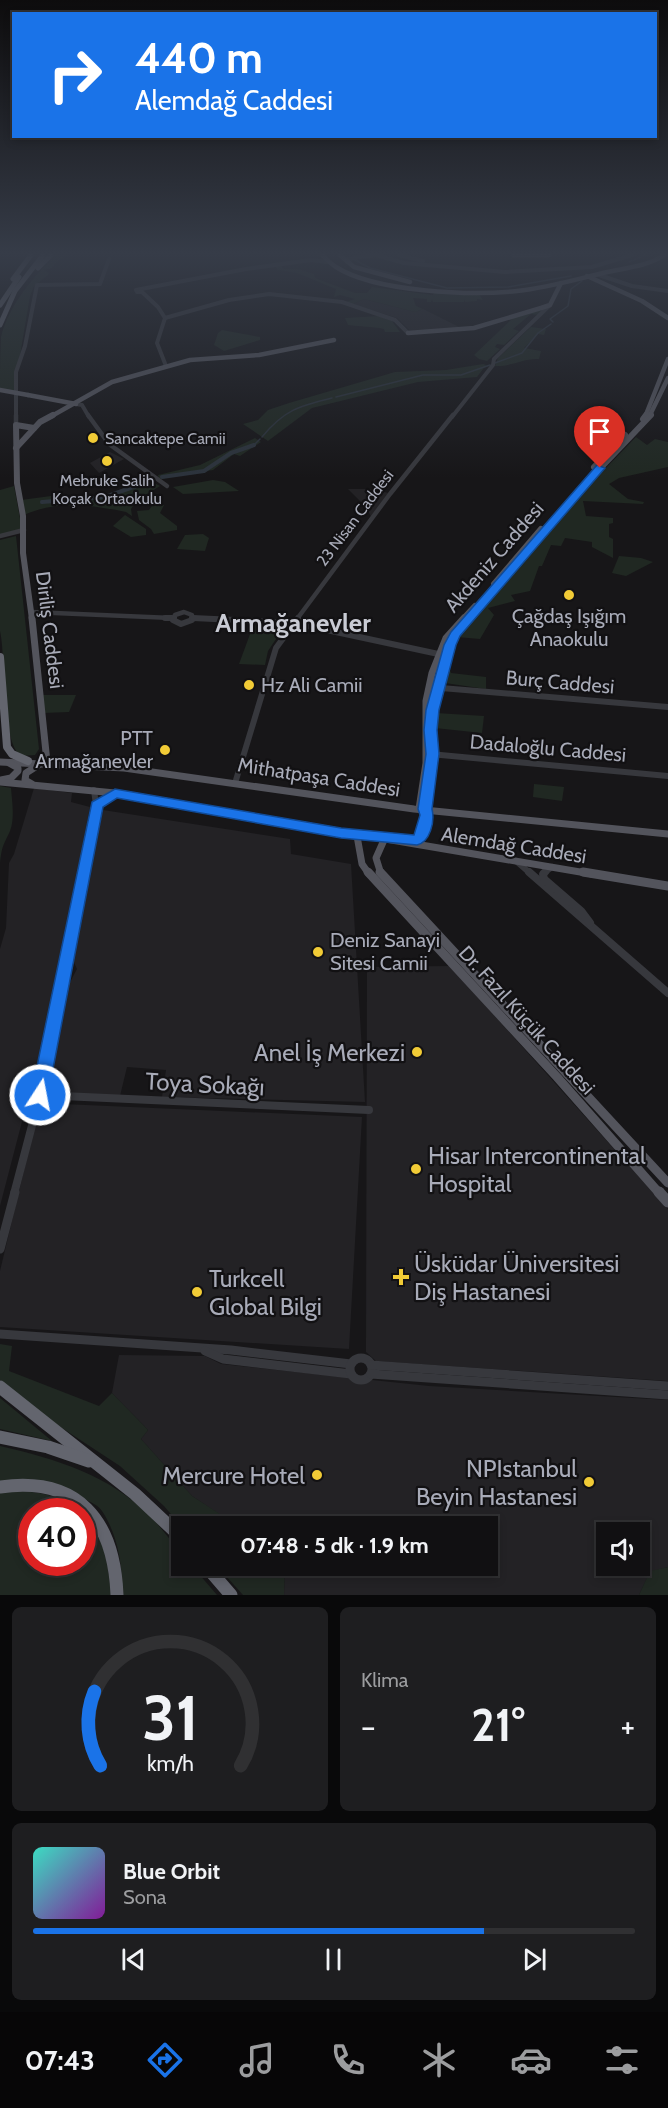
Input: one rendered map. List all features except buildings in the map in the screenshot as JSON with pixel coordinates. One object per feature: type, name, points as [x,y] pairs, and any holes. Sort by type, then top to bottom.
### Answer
[{"type":"highway","points":[[0,657],[7,747],[12,754],[28,762]]},
{"type":"highway","points":[[0,1387],[135,1494],[171,1528]]},
{"type":"highway","points":[[0,1437],[48,1447],[92,1462]]},
{"type":"highway","points":[[0,1487],[18,1484],[44,1486],[56,1489],[83,1505],[99,1523],[110,1546],[116,1570],[117,1595]]},
{"type":"highway","points":[[215,1576],[231,1595]]},
{"type":"main road","points":[[408,333],[455,329]]},
{"type":"main road","points":[[16,448],[46,418],[76,405],[111,382],[166,366],[226,358],[280,352],[334,340],[276,355],[226,358]]},
{"type":"main road","name":"Akdeniz Caddesi","points":[[341,833],[417,841],[421,838],[427,815],[422,809],[431,730],[446,638],[597,464],[644,418],[668,359]]},
{"type":"main road","name":"Akdeniz Caddesi","points":[[429,754],[424,719],[429,687],[455,635],[573,498],[653,413],[668,378]]},
{"type":"main road","points":[[0,392],[76,405]]},
{"type":"main road","points":[[24,438],[16,431],[23,426],[76,405]]},
{"type":"main road","points":[[23,426],[34,428]]},
{"type":"main road","name":"Diriliş Caddesi","points":[[16,431],[16,483],[24,530],[23,553],[41,690],[47,762]]},
{"type":"main road","points":[[0,762],[14,765],[18,771],[11,778],[0,781]]},
{"type":"main road","name":"Mithatpaşa Caddesi","points":[[0,762],[47,762],[186,774],[422,809],[668,834]]},
{"type":"main road","points":[[34,784],[25,780],[26,773],[32,767],[47,762]]},
{"type":"main road","name":"Alemdağ Caddesi","points":[[0,781],[115,793],[357,836],[668,886]]},
{"type":"main road","points":[[431,848],[426,838],[432,816],[441,811]]},
{"type":"main road","name":"Dr. Fazıl Küçük Caddesi","points":[[357,836],[362,864],[371,876],[668,1202]]},
{"type":"main road","name":"Dr. Fazıl Küçük Caddesi","points":[[384,840],[375,852],[374,859],[382,876],[521,1022],[668,1183]]},
{"type":"street","name":"Diriliş Caddesi","points":[[16,431],[16,372],[28,329]]},
{"type":"street","points":[[161,329],[157,343],[166,366]]},
{"type":"street","points":[[404,329],[408,333]]},
{"type":"street","name":"23 Nisan Caddesi","points":[[236,780],[273,652],[350,545],[493,365],[494,359],[525,329]]},
{"type":"street","points":[[76,405],[112,449],[167,486]]},
{"type":"street","points":[[0,536],[24,530]]},
{"type":"street","points":[[31,612],[172,618],[177,613],[184,612],[193,618],[294,623],[443,655]]},
{"type":"street","points":[[172,618],[176,623],[182,624],[190,622],[193,618]]},
{"type":"street","name":"Burç Caddesi","points":[[429,687],[438,684],[449,688],[668,707]]},
{"type":"street","name":"Dadaloğlu Caddesi","points":[[429,754],[668,776]]},
{"type":"street","points":[[0,1249],[40,1095],[96,805],[94,790]]},
{"type":"street","points":[[96,805],[115,793]]},
{"type":"street","points":[[516,861],[668,993]]},
{"type":"street","points":[[552,867],[543,874],[544,879],[581,911],[593,929]]},
{"type":"street","name":"Toya Sokağı","points":[[40,1095],[369,1110]]},
{"type":"street","name":"Dr. Fazıl Küçük Caddesi","points":[[590,1114],[600,1109]]},
{"type":"street","points":[[0,1334],[202,1349],[223,1359],[351,1369],[360,1380],[366,1378],[371,1369]]},
{"type":"street","points":[[351,1369],[361,1358],[371,1369],[668,1395]]},
{"type":"street","points":[[371,1369],[668,1386]]},
{"type":"shaded area","points":[[4,329],[24,329],[14,391],[0,389],[1,337]]},
{"type":"shaded area","points":[[384,329],[398,329],[400,332],[385,332]]},
{"type":"shaded area","points":[[408,329],[452,329],[410,331]]},
{"type":"shaded area","points":[[501,329],[519,331],[504,345],[497,344],[495,347],[500,349],[487,361],[474,355]]},
{"type":"shaded area","points":[[528,329],[546,329],[544,335],[538,334],[524,348],[541,351],[539,359],[495,366],[498,358]]},
{"type":"shaded area","points":[[222,330],[260,337],[260,340],[224,351],[214,345],[218,333]]},
{"type":"shaded area","points":[[486,365],[477,377],[418,382],[312,408],[268,441],[243,424],[258,420],[268,410],[395,372],[446,370]]},
{"type":"shaded area","points":[[636,437],[647,445],[655,439],[668,442],[668,467],[619,478],[609,484],[628,499],[644,502],[643,504],[583,501],[586,516],[613,518],[613,523],[609,524],[609,537],[613,539],[613,558],[592,547],[592,542],[565,538],[561,546],[551,545],[542,566],[539,566],[530,591],[511,595],[515,601],[488,608],[494,615],[480,639],[457,637],[457,634],[570,505]]},
{"type":"shaded area","points":[[255,438],[261,442],[240,456],[234,454],[213,470],[159,479],[158,475],[200,465]]},
{"type":"shaded area","name":"Mebruke Salih Koçak Ortaokulu","points":[[110,452],[124,459],[99,473],[90,463]]},
{"type":"shaded area","points":[[143,477],[160,486],[136,501],[131,509],[132,516],[126,512],[75,505],[49,507],[24,515],[21,500],[51,496],[52,498],[110,494]]},
{"type":"shaded area","points":[[213,480],[225,482],[239,491],[183,494],[173,487]]},
{"type":"shaded area","points":[[14,486],[22,529],[0,535],[0,490]]},
{"type":"shaded area","points":[[348,489],[370,489],[389,493],[371,517],[367,508]]},
{"type":"shaded area","points":[[154,503],[164,505],[160,513],[177,526],[177,530],[154,534],[139,520],[137,511],[149,510]]},
{"type":"shaded area","points":[[125,515],[146,529],[146,535],[131,537],[113,526]]},
{"type":"shaded area","points":[[203,534],[209,538],[205,551],[177,549],[185,535]]},
{"type":"shaded area","points":[[16,536],[39,749],[35,755],[21,756],[15,748],[7,717],[0,631],[0,540]]},
{"type":"shaded area","points":[[619,556],[641,558],[653,562],[626,576],[612,573]]},
{"type":"shaded area","points":[[260,624],[280,626],[282,630],[268,651],[265,665],[239,664],[253,626]]},
{"type":"shaded area","points":[[444,668],[449,668],[451,673],[486,677],[486,689],[445,683],[442,681]]},
{"type":"shaded area","points":[[43,695],[76,695],[69,712],[43,713]]},
{"type":"shaded area","points":[[436,713],[484,716],[482,733],[435,728],[433,727]]},
{"type":"shaded area","points":[[534,784],[564,787],[562,801],[533,797]]},
{"type":"shaded area","points":[[0,786],[11,788],[13,816],[0,863]]},
{"type":"shaded area","points":[[34,788],[72,793],[71,802],[90,807],[55,995],[0,1206],[0,949],[6,928],[9,863],[14,854]]},
{"type":"shaded area","points":[[103,810],[290,839],[291,854],[351,864],[365,1102],[162,1097],[166,1070],[127,1067],[120,1096],[45,1093],[69,984],[77,969],[72,958]]},
{"type":"shaded area","points":[[450,966],[668,1209],[668,1381],[376,1361],[366,1352],[367,967]]},
{"type":"shaded area","points":[[40,1103],[362,1117],[349,1349],[0,1327],[0,1271]]},
{"type":"shaded area","points":[[0,1344],[12,1346],[9,1371],[99,1406],[112,1393],[148,1430],[141,1439],[192,1496],[223,1516],[173,1516],[120,1466],[27,1405],[0,1380]]},
{"type":"shaded area","points":[[119,1355],[205,1356],[221,1364],[429,1386],[668,1400],[668,1567],[650,1572],[650,1522],[596,1522],[596,1576],[648,1576],[639,1595],[284,1595],[285,1576],[498,1576],[498,1516],[222,1516],[192,1496],[141,1439],[148,1430],[112,1393]]},
{"type":"shaded area","points":[[0,1398],[52,1441],[0,1429]]},
{"type":"shaded area","points":[[0,1446],[62,1463],[100,1480],[136,1503],[171,1541],[171,1576],[201,1576],[217,1595],[122,1595],[122,1573],[116,1541],[101,1509],[96,1505],[96,1498],[84,1498],[56,1485],[34,1480],[23,1479],[0,1483]]},
{"type":"shaded area","points":[[35,1492],[56,1498],[18,1498],[18,1576],[96,1576],[96,1533],[104,1552],[111,1595],[0,1595],[0,1493]]},
{"type":"shaded area","points":[[668,1567],[668,1595],[639,1595],[648,1576],[650,1576],[650,1571]]},
{"type":"shaded area","points":[[226,1576],[285,1576],[284,1595],[243,1595]]},
{"type":"waterway","points":[[495,363],[522,353],[543,329]]},
{"type":"waterway","points":[[336,397],[423,375],[461,375],[490,365]]},
{"type":"waterway","points":[[262,437],[293,410],[332,398]]},
{"type":"waterway","points":[[254,445],[260,439]]},
{"type":"waterway","points":[[162,477],[204,471],[231,453],[254,445]]},
{"type":"waterway","points":[[42,502],[105,497],[153,480]]},
{"type":"place","name":"Sancaktepe Camii","points":[[93,438]]},
{"type":"place","name":"Mebruke Salih Koçak Ortaokulu","points":[[107,461]]},
{"type":"place","name":"Çağdaş Işığım Anaokulu","points":[[569,595]]},
{"type":"place","name":"Hz Ali Camii","points":[[249,685]]},
{"type":"place","name":"PTT Armağanevler","points":[[165,750]]},
{"type":"place","name":"Deniz Sanayi Sitesi Camii","points":[[318,952]]},
{"type":"place","name":"Anel İş Merkezi","points":[[417,1052]]},
{"type":"place","name":"Hisar Intercontinental Hospital","points":[[416,1169]]},
{"type":"place","name":"Üsküdar Üniversitesi Diş Hastanesi","points":[[401,1277]]},
{"type":"place","name":"Turkcell Global Bilgi","points":[[197,1292]]},
{"type":"place","name":"Mercure Hotel","points":[[317,1475]]},
{"type":"place","name":"NPIstanbul Beyin Hastanesi","points":[[589,1482]]},
{"type":"district","name":"Armağanevler","points":[[293,623]]},
{"type":"route","points":[[40,1095],[96,805],[115,793],[341,833],[354,832],[417,841],[421,838],[427,815],[425,809],[433,754],[432,710],[450,645],[455,635],[600,468]]}]
